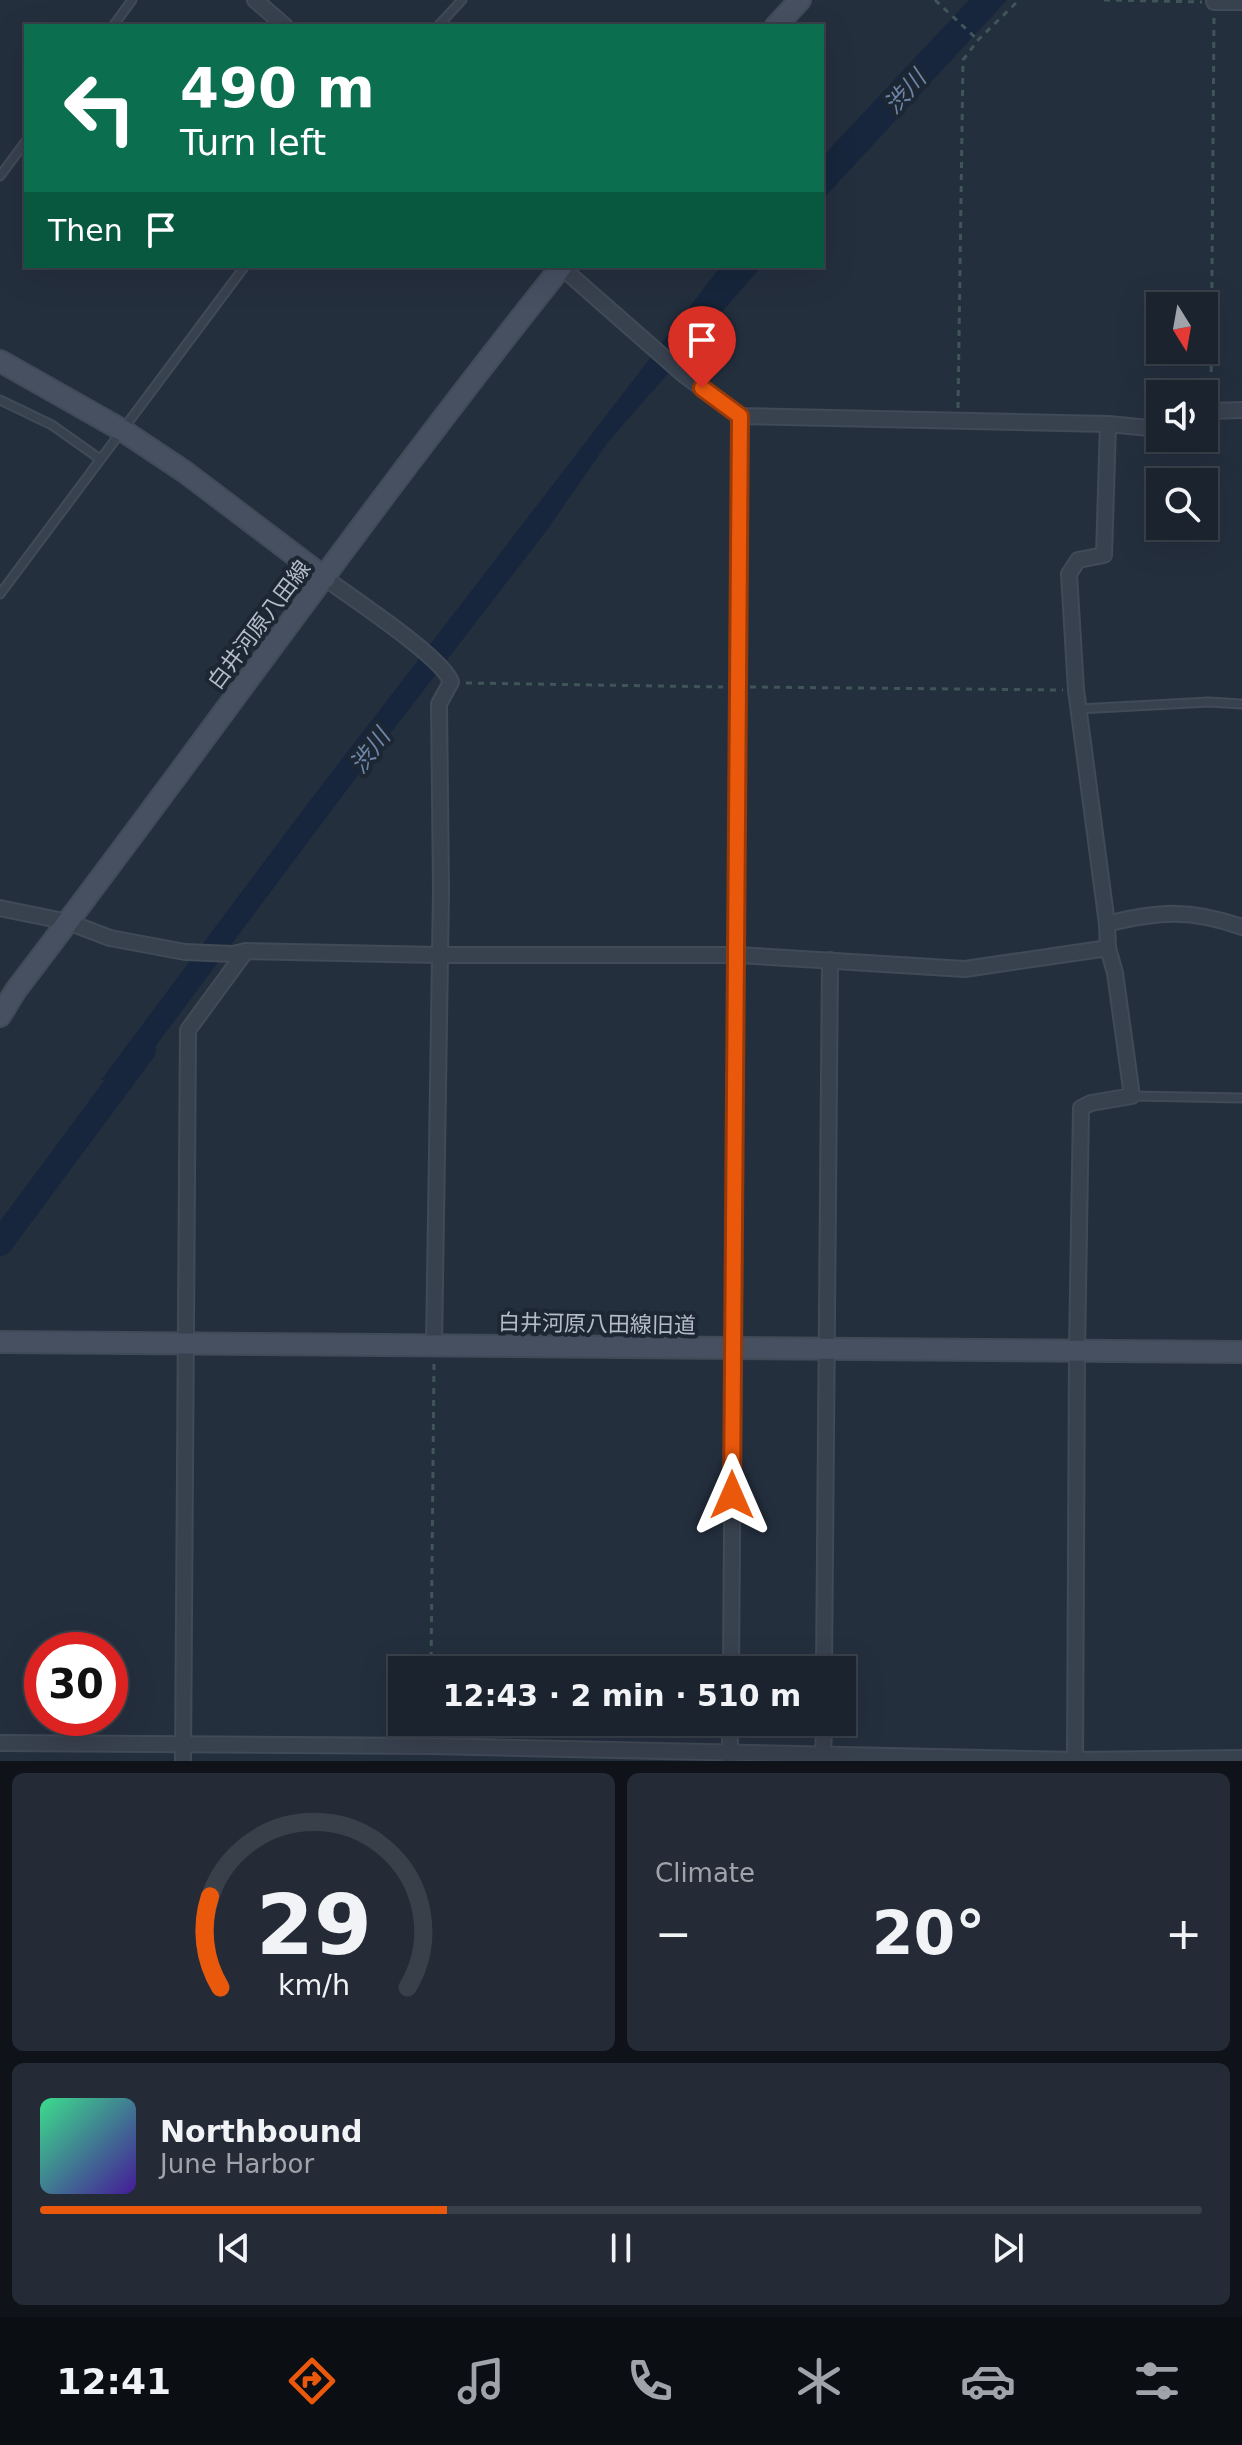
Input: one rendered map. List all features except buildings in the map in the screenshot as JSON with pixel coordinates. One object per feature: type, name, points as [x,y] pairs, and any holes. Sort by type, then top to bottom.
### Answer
[{"type":"street","points":[[255,0],[283,24]]},
{"type":"street","points":[[778,24],[800,0]]},
{"type":"street","points":[[1214,2],[1242,2]]},
{"type":"street","name":"白井河原八田線","points":[[0,1016],[16,990],[464,391],[559,268]]},
{"type":"street","points":[[563,268],[683,374],[740,416],[1108,424],[1146,428]]},
{"type":"street","points":[[0,361],[122,430],[185,472],[413,643],[449,678],[439,704],[441,891],[434,1346]]},
{"type":"street","points":[[1218,415],[1242,410]]},
{"type":"street","points":[[731,1656],[740,416]]},
{"type":"street","points":[[1075,1761],[1081,1108],[1091,1103],[1132,1096],[1115,973],[1108,948],[1078,709],[1069,574],[1078,560],[1104,555],[1108,424]]},
{"type":"street","points":[[0,908],[68,922],[110,938],[185,952],[738,955],[965,969],[1108,948]]},
{"type":"street","points":[[1107,924],[1178,912],[1242,927]]},
{"type":"street","points":[[183,1761],[188,1030],[239,953]]},
{"type":"street","points":[[824,1656],[830,960]]},
{"type":"street","name":"白井河原八田線旧道","points":[[0,1342],[1242,1352]]},
{"type":"street","points":[[823,1757],[824,1736]]},
{"type":"street","points":[[0,1743],[1075,1761],[1242,1758]]},
{"type":"lane","points":[[114,24],[132,0]]},
{"type":"lane","points":[[440,24],[462,0]]},
{"type":"lane","points":[[0,176],[24,144]]},
{"type":"lane","points":[[0,594],[244,268]]},
{"type":"lane","points":[[0,400],[52,425],[100,459]]},
{"type":"lane","points":[[1078,709],[1209,702],[1242,704]]},
{"type":"lane","points":[[1132,1096],[1242,1098]]},
{"type":"path","points":[[935,0],[977,38]]},
{"type":"path","points":[[958,420],[963,60],[977,38],[1019,0]]},
{"type":"path","points":[[1104,0],[1214,2],[1208,380]]},
{"type":"path","points":[[449,678],[739,687],[1076,690]]},
{"type":"path","points":[[431,1656],[434,1346]]},
{"type":"water","points":[[969,0],[1007,0],[824,198],[824,155]]},
{"type":"water","points":[[719,268],[760,268],[608,442],[547,530],[343,795],[134,1075],[101,1080],[305,807]]},
{"type":"waterway","name":"渋川","points":[[0,1243],[143,1050]]},
{"type":"route","points":[[702,388],[740,416],[732,1495]]}]
